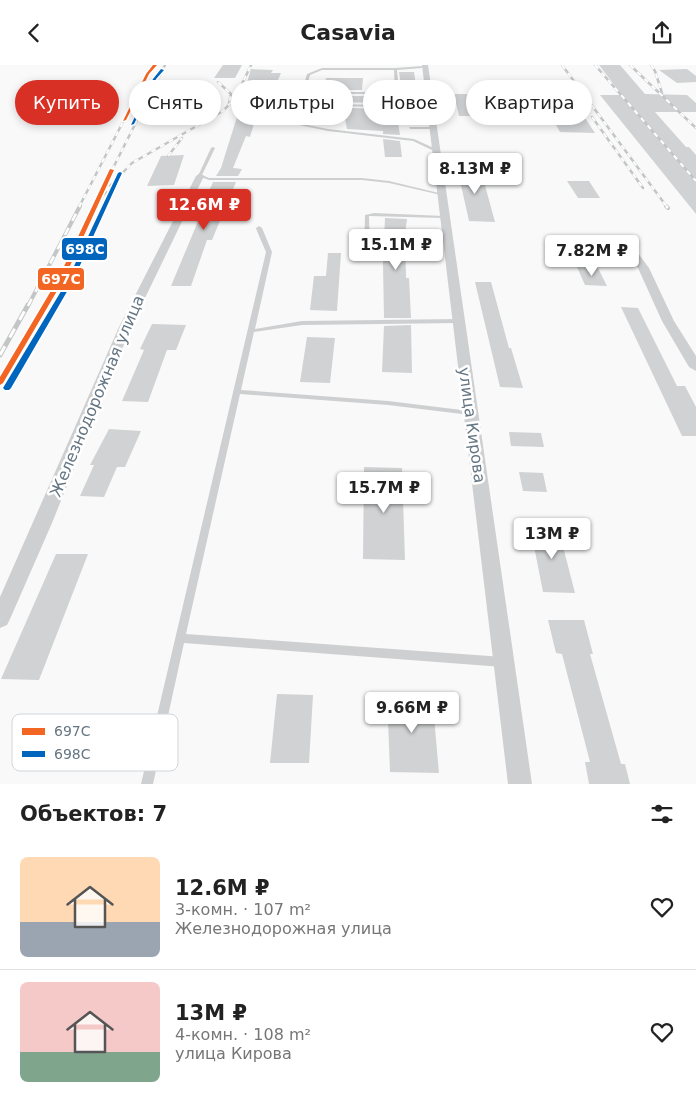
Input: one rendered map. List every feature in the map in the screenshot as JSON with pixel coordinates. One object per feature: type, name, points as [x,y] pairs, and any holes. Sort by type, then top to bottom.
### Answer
[{"type":"street","name":"улица Кирова","points":[[423,66],[520,784]]},
{"type":"street","name":"Железнодорожная улица","points":[[0,619],[43,523],[125,327],[200,175]]},
{"type":"street","points":[[622,239],[643,268],[668,321],[696,367]]},
{"type":"lane","points":[[307,80],[309,73],[322,69],[395,69],[423,66]]},
{"type":"lane","points":[[395,69],[396,80]]},
{"type":"lane","points":[[300,125],[414,140],[435,149]]},
{"type":"lane","points":[[410,128],[432,128]]},
{"type":"lane","points":[[213,148],[200,175],[209,179],[362,179],[389,182],[441,194]]},
{"type":"lane","points":[[368,252],[367,215],[444,217]]},
{"type":"lane","points":[[163,714],[269,252],[259,228]]},
{"type":"lane","points":[[251,331],[302,323],[458,321]]},
{"type":"lane","points":[[237,392],[388,403],[470,413]]},
{"type":"lane","points":[[180,638],[503,663]]},
{"type":"lane","points":[[147,784],[150,771]]},
{"type":"building","points":[[223,65],[242,65],[235,78],[214,78]]},
{"type":"building","points":[[599,65],[620,65],[645,94],[687,95],[696,103],[696,112],[655,112],[686,147],[689,147],[696,155],[696,214],[600,95],[622,95]]},
{"type":"building","points":[[251,69],[273,70],[271,73],[281,73],[278,80],[248,80]]},
{"type":"building","points":[[687,69],[696,76],[696,82],[677,83],[659,70]]},
{"type":"building","points":[[399,72],[414,72],[415,80],[400,80]]},
{"type":"building","points":[[326,78],[363,78],[362,90],[353,90],[353,80],[326,80]]},
{"type":"building","points":[[456,94],[466,94],[466,116],[459,116]]},
{"type":"building","points":[[353,96],[363,96],[363,103],[353,102]]},
{"type":"building","points":[[353,108],[363,108],[363,125],[398,125],[400,135],[383,134],[383,131],[347,129],[346,125],[353,125]]},
{"type":"building","points":[[234,125],[254,125],[250,137],[246,136],[233,168],[242,169],[238,176],[216,176],[221,168]]},
{"type":"building","points":[[556,125],[590,125],[595,133],[560,132]]},
{"type":"building","points":[[383,139],[400,141],[402,157],[385,157]]},
{"type":"building","points":[[184,155],[174,185],[147,186],[161,156]]},
{"type":"building","points":[[457,167],[480,167],[495,222],[469,221]]},
{"type":"building","points":[[567,181],[589,181],[600,198],[578,198]]},
{"type":"building","points":[[213,182],[236,182],[212,240],[207,240],[191,286],[171,286],[204,207],[202,207]]},
{"type":"building","points":[[385,218],[407,219],[405,234],[406,278],[409,278],[411,318],[384,318],[383,264]]},
{"type":"building","points":[[328,253],[341,253],[337,311],[310,310],[314,276],[326,276]]},
{"type":"building","points":[[577,267],[598,268],[607,286],[585,285]]},
{"type":"building","points":[[475,282],[491,282],[509,348],[511,348],[523,388],[500,387]]},
{"type":"building","points":[[621,307],[638,308],[677,386],[685,386],[696,407],[696,436],[682,436]]},
{"type":"building","points":[[152,324],[186,325],[176,350],[167,350],[148,402],[122,401],[144,350],[140,349]]},
{"type":"building","points":[[411,325],[412,373],[382,372],[384,326]]},
{"type":"building","points":[[307,337],[335,338],[330,383],[300,382]]},
{"type":"building","points":[[109,429],[141,431],[125,467],[117,467],[104,497],[80,496],[94,465],[90,465]]},
{"type":"building","points":[[509,432],[541,433],[544,447],[511,446]]},
{"type":"building","points":[[364,467],[402,468],[405,560],[363,559]]},
{"type":"building","points":[[519,472],[543,473],[547,492],[523,491]]},
{"type":"building","points":[[530,526],[558,527],[575,593],[543,592]]},
{"type":"building","points":[[56,554],[88,554],[39,680],[1,679]]},
{"type":"building","points":[[548,620],[584,620],[593,654],[590,654],[621,764],[625,764],[630,784],[589,784],[585,762],[590,762],[562,654],[556,653]]},
{"type":"building","points":[[277,694],[313,695],[309,763],[270,763]]},
{"type":"building","points":[[387,694],[432,694],[439,773],[390,772]]},
{"type":"railway","points":[[112,170],[165,65]]},
{"type":"railway","points":[[101,199],[110,186],[132,163],[223,111],[236,97],[251,65]]},
{"type":"railway","points":[[562,65],[667,207]]},
{"type":"railway","points":[[595,65],[696,181]]},
{"type":"railway","points":[[630,65],[696,128]]},
{"type":"railway","points":[[651,65],[655,71],[662,93]]},
{"type":"railway","points":[[221,85],[231,94],[229,104]]},
{"type":"railway","points":[[592,117],[643,188]]},
{"type":"railway","points":[[79,207],[124,120]]},
{"type":"railway","points":[[168,156],[182,138]]},
{"type":"railway","points":[[28,306],[80,206]]},
{"type":"railway","points":[[0,355],[28,305]]},
{"type":"transit line","name":"697С","points":[[124,120],[148,74],[155,65]]},
{"type":"transit line","name":"698С","points":[[154,80],[162,70]]},
{"type":"transit line","name":"697С","points":[[0,383],[61,279],[112,170]]},
{"type":"transit line","name":"698С","points":[[7,388],[69,283],[120,173]]}]
